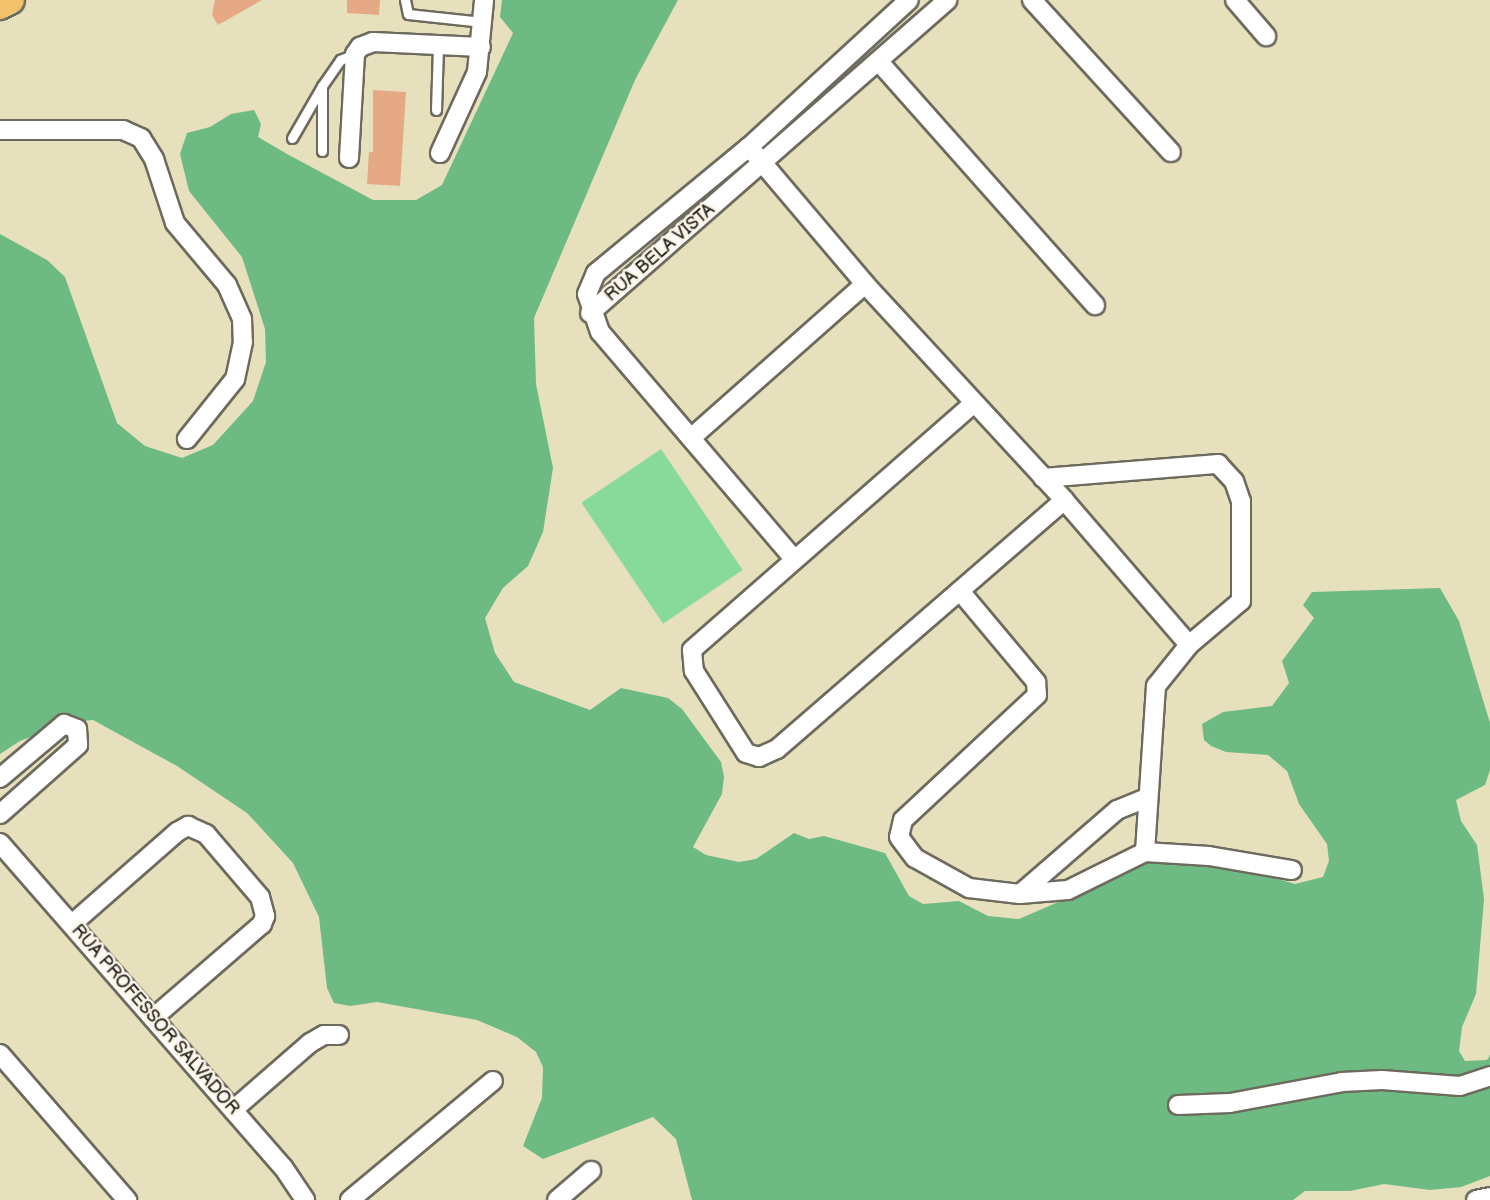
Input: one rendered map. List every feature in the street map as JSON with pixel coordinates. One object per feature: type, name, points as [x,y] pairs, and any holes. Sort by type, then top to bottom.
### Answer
[{"type":"main road","points":[[0,5],[10,0]]},
{"type":"street","points":[[440,153],[477,72],[484,0]]},
{"type":"street","name":"RUA BELA VISTA","points":[[590,313],[587,294],[596,273],[749,147],[909,0]]},
{"type":"street","points":[[1032,0],[1171,152]]},
{"type":"street","points":[[1235,0],[1266,36]]},
{"type":"street","name":"RUA BELA VISTA","points":[[590,313],[880,63],[944,1]]},
{"type":"street","points":[[349,158],[355,54],[373,42],[481,47]]},
{"type":"street","points":[[880,63],[1095,306]]},
{"type":"street","points":[[0,130],[123,130],[141,138],[153,159],[175,223],[227,285],[242,319],[243,342],[234,379],[187,439]]},
{"type":"street","points":[[749,147],[865,284],[1064,500],[1189,645]]},
{"type":"street","points":[[691,438],[865,284]]},
{"type":"street","points":[[590,313],[600,332],[794,559]]},
{"type":"street","points":[[974,403],[692,650],[694,671],[752,756],[777,750],[1064,500]]},
{"type":"street","points":[[1043,478],[1206,463],[1228,471],[1241,501],[1241,601],[1189,645],[1156,686],[1144,852]]},
{"type":"street","points":[[960,591],[1036,682],[1037,695],[903,820],[899,837],[915,859],[950,881],[991,893],[1020,894],[1068,890],[1144,852],[1209,856],[1292,870]]},
{"type":"street","points":[[0,778],[64,724],[77,729],[78,745],[0,814]]},
{"type":"street","points":[[1020,894],[1117,810],[1146,798]]},
{"type":"street","points":[[72,924],[188,826],[206,834],[260,897],[265,907],[262,924],[153,1018]]},
{"type":"street","name":"RUA PROFESSOR SALVADOR","points":[[0,843],[233,1110],[305,1200]]},
{"type":"street","points":[[233,1110],[310,1043],[324,1035],[339,1034]]},
{"type":"street","points":[[0,1054],[127,1200]]},
{"type":"street","points":[[1178,1105],[1230,1103],[1342,1082],[1382,1080],[1460,1086],[1490,1076]]},
{"type":"street","points":[[350,1200],[493,1081]]},
{"type":"street","points":[[556,1200],[591,1171]]},
{"type":"street","points":[[1476,1200],[1490,1197]]},
{"type":"lane","points":[[405,0],[408,14],[483,22]]},
{"type":"lane","points":[[436,110],[438,45]]},
{"type":"lane","points":[[292,138],[340,60],[355,54]]},
{"type":"lane","points":[[322,86],[322,150]]},
{"type":"green space","points":[[502,0],[678,0],[635,80],[534,318],[536,384],[553,468],[543,532],[528,566],[503,588],[485,618],[495,653],[514,682],[590,710],[621,688],[668,698],[682,709],[721,762],[724,777],[722,794],[693,847],[706,855],[739,862],[756,859],[794,833],[809,839],[824,836],[885,853],[909,896],[923,904],[959,901],[988,916],[1019,919],[1056,903],[1070,891],[1149,859],[1222,863],[1295,884],[1323,877],[1329,861],[1327,844],[1299,804],[1287,771],[1268,755],[1226,752],[1211,746],[1204,740],[1202,724],[1223,712],[1272,706],[1289,683],[1282,661],[1314,618],[1303,605],[1312,592],[1440,588],[1459,621],[1490,723],[1490,770],[1485,785],[1456,800],[1461,821],[1477,845],[1484,899],[1476,994],[1462,1027],[1459,1051],[1465,1061],[1487,1060],[1490,1055],[1490,1176],[1461,1187],[1430,1190],[1384,1184],[1350,1191],[1305,1191],[1293,1200],[692,1200],[676,1139],[653,1117],[543,1159],[523,1146],[542,1098],[543,1067],[536,1052],[517,1037],[477,1020],[377,1002],[350,1006],[334,1003],[327,988],[319,917],[293,863],[247,813],[177,766],[93,720],[70,722],[20,741],[0,754],[0,234],[47,260],[65,277],[117,423],[145,446],[182,458],[213,445],[253,401],[266,362],[265,329],[242,257],[189,191],[180,154],[187,133],[210,127],[231,114],[254,110],[261,124],[258,137],[287,154],[373,200],[416,200],[442,185],[513,33],[500,17]]},
{"type":"green space","points":[[661,449],[743,570],[663,624],[581,503]]},
{"type":"building","points":[[215,0],[262,0],[218,25],[212,15]]},
{"type":"building","points":[[347,0],[380,0],[379,15],[347,13]]},
{"type":"building","points":[[373,90],[406,92],[400,186],[367,184],[369,152],[373,152]]}]
